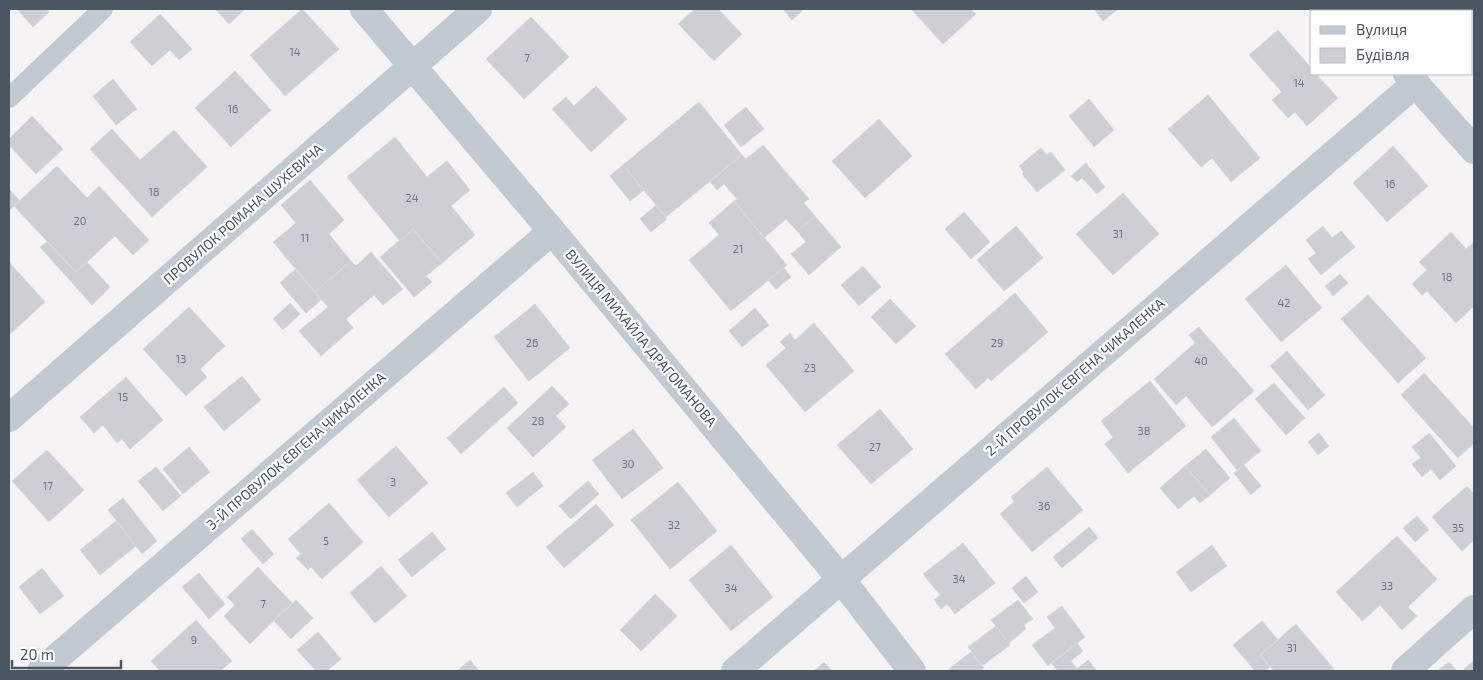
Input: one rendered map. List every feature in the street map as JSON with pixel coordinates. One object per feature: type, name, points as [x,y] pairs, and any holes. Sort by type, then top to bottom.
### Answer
[{"type":"street","name":"ВУЛИЦЯ МИХАЙЛА ДРАГОМАНОВА","points":[[364,9],[552,231],[841,579],[912,671]]},
{"type":"street","name":"ПРОВУЛОК РОМАНА ШУХЕВИЧА","points":[[9,418],[478,9]]},
{"type":"street","points":[[1411,79],[1474,150]]},
{"type":"street","name":"2-Й ПРОВУЛОК ЄВГЕНА ЧИКАЛЕНКА","points":[[734,671],[1411,79]]},
{"type":"street","name":"3-Й ПРОВУЛОК ЄВГЕНА ЧИКАЛЕНКА","points":[[41,671],[552,231]]},
{"type":"street","points":[[1405,671],[1474,609]]},
{"type":"lane","points":[[9,98],[104,9]]},
{"type":"building","points":[[17,9],[47,9],[49,12],[33,27]]},
{"type":"building","points":[[215,9],[245,9],[229,24]]},
{"type":"building","points":[[302,9],[339,49],[285,96],[250,55]]},
{"type":"building","points":[[695,9],[718,9],[742,34],[714,61],[678,24]]},
{"type":"building","points":[[783,9],[804,9],[792,20]]},
{"type":"building","points":[[911,9],[970,9],[976,14],[943,44]]},
{"type":"building","points":[[1094,9],[1118,9],[1103,21]]},
{"type":"building","points":[[160,14],[192,49],[179,60],[170,50],[152,66],[130,42]]},
{"type":"building","points":[[531,17],[569,57],[524,99],[486,59]]},
{"type":"building","points":[[1278,30],[1310,67],[1310,75],[1317,75],[1338,98],[1307,126],[1295,112],[1288,118],[1272,100],[1282,92],[1249,55]]},
{"type":"building","points":[[235,71],[271,110],[231,147],[195,108]]},
{"type":"building","points":[[113,79],[137,109],[116,125],[93,96]]},
{"type":"building","points":[[596,86],[627,119],[591,152],[552,109],[566,97],[574,106]]},
{"type":"building","points":[[1208,95],[1260,158],[1231,182],[1212,158],[1201,167],[1168,129]]},
{"type":"building","points":[[1089,99],[1114,130],[1094,147],[1069,116]]},
{"type":"building","points":[[699,102],[742,155],[666,217],[623,165]]},
{"type":"building","points":[[746,107],[764,129],[741,147],[724,125]]},
{"type":"building","points":[[32,116],[63,149],[36,174],[9,145],[9,139]]},
{"type":"building","points":[[879,119],[912,156],[865,198],[832,161]]},
{"type":"building","points":[[112,129],[140,160],[174,130],[207,167],[152,217],[90,149]]},
{"type":"building","points":[[395,137],[427,177],[447,161],[470,190],[451,206],[475,235],[442,263],[413,229],[400,241],[347,177]]},
{"type":"building","points":[[763,145],[809,199],[804,203],[815,216],[797,231],[786,219],[764,238],[734,201],[737,199],[724,184],[717,190],[710,181],[742,155],[746,159]]},
{"type":"building","points":[[1393,146],[1428,186],[1387,222],[1353,183]]},
{"type":"building","points":[[1041,148],[1047,155],[1051,152],[1065,170],[1037,192],[1022,174],[1024,172],[1019,166]]},
{"type":"building","points":[[1086,163],[1105,187],[1097,194],[1082,178],[1077,182],[1071,176]]},
{"type":"building","points":[[623,165],[644,190],[630,201],[610,176]]},
{"type":"building","points":[[57,166],[87,198],[99,186],[149,240],[133,255],[115,236],[76,272],[14,206]]},
{"type":"building","points":[[310,180],[344,220],[329,234],[351,261],[315,292],[273,242],[296,223],[281,205]]},
{"type":"building","points":[[9,189],[20,201],[9,211]]},
{"type":"building","points":[[1123,193],[1159,234],[1113,275],[1076,234]]},
{"type":"building","points":[[734,201],[787,265],[731,311],[689,260],[719,235],[709,223]]},
{"type":"building","points":[[656,205],[667,219],[651,232],[640,219]]},
{"type":"building","points":[[964,212],[990,242],[971,259],[945,229]]},
{"type":"building","points":[[815,216],[841,247],[809,275],[791,254],[806,242],[797,231]]},
{"type":"building","points":[[1016,226],[1043,258],[1004,291],[977,260]]},
{"type":"building","points":[[1323,226],[1332,238],[1341,231],[1355,247],[1321,275],[1308,259],[1316,253],[1306,240]]},
{"type":"building","points":[[413,229],[442,263],[426,276],[432,282],[414,297],[380,257]]},
{"type":"building","points":[[1451,232],[1466,249],[1474,242],[1474,306],[1456,323],[1427,291],[1422,295],[1412,284],[1427,270],[1419,262]]},
{"type":"building","points":[[47,242],[76,272],[87,262],[110,287],[92,305],[40,247]]},
{"type":"building","points":[[371,252],[403,289],[383,305],[374,295],[346,319],[353,328],[321,356],[299,331],[328,307],[315,292],[351,261],[356,266]]},
{"type":"building","points":[[9,262],[45,302],[9,335]]},
{"type":"building","points":[[1286,265],[1322,308],[1281,342],[1245,299]]},
{"type":"building","points":[[863,266],[881,287],[859,306],[841,285]]},
{"type":"building","points":[[784,268],[791,277],[776,289],[768,280]]},
{"type":"building","points":[[295,269],[321,300],[306,313],[280,283]]},
{"type":"building","points":[[1340,274],[1348,283],[1333,296],[1325,286]]},
{"type":"building","points":[[1015,293],[1048,332],[991,381],[988,378],[976,389],[945,354]]},
{"type":"building","points":[[1368,295],[1426,358],[1398,383],[1341,319]]},
{"type":"building","points":[[890,299],[916,326],[896,344],[871,317]]},
{"type":"building","points":[[290,303],[300,314],[283,330],[273,319]]},
{"type":"building","points":[[535,304],[570,348],[529,381],[494,337]]},
{"type":"building","points":[[189,307],[225,346],[200,369],[207,377],[186,396],[143,349]]},
{"type":"building","points":[[755,308],[769,325],[742,347],[729,331]]},
{"type":"building","points":[[814,323],[854,371],[805,412],[766,365],[786,348],[780,342],[790,333],[795,340]]},
{"type":"building","points":[[1199,327],[1254,391],[1212,427],[1186,396],[1176,405],[1154,379],[1195,343],[1189,335]]},
{"type":"building","points":[[1287,351],[1325,395],[1308,410],[1270,366]]},
{"type":"building","points":[[1424,373],[1474,428],[1474,443],[1458,458],[1401,395]]},
{"type":"building","points":[[242,376],[261,400],[224,431],[204,407]]},
{"type":"building","points":[[126,377],[163,420],[130,449],[122,439],[117,443],[103,425],[94,433],[80,417]]},
{"type":"building","points":[[1150,381],[1186,426],[1128,473],[1105,444],[1113,437],[1101,421]]},
{"type":"building","points":[[1274,383],[1305,418],[1286,435],[1255,399]]},
{"type":"building","points":[[552,386],[569,404],[556,416],[566,427],[533,457],[507,428]]},
{"type":"building","points":[[504,387],[518,403],[461,454],[447,438]]},
{"type":"building","points":[[880,409],[913,449],[871,484],[837,445]]},
{"type":"building","points":[[1234,418],[1261,451],[1237,470],[1211,437]]},
{"type":"building","points":[[633,429],[663,468],[622,499],[592,460]]},
{"type":"building","points":[[1319,433],[1329,446],[1318,455],[1308,442]]},
{"type":"building","points":[[1429,433],[1456,466],[1440,480],[1431,469],[1422,477],[1412,464],[1421,458],[1412,447]]},
{"type":"building","points":[[396,446],[428,483],[389,517],[357,480]]},
{"type":"building","points":[[189,447],[210,472],[183,494],[163,469]]},
{"type":"building","points":[[1206,449],[1230,478],[1210,495],[1185,466]]},
{"type":"building","points":[[47,450],[84,490],[49,522],[12,481]]},
{"type":"building","points":[[1244,465],[1261,486],[1251,495],[1234,473]]},
{"type":"building","points":[[1185,466],[1210,495],[1200,503],[1194,496],[1178,509],[1160,488]]},
{"type":"building","points":[[156,467],[181,496],[163,511],[138,481]]},
{"type":"building","points":[[1047,467],[1083,510],[1032,552],[1000,514],[1014,502],[1011,497]]},
{"type":"building","points":[[533,472],[543,486],[517,507],[506,493]]},
{"type":"building","points":[[588,481],[599,494],[571,519],[559,506]]},
{"type":"building","points":[[678,482],[717,531],[670,569],[631,520]]},
{"type":"building","points":[[1467,486],[1474,494],[1474,540],[1462,551],[1432,517]]},
{"type":"building","points":[[123,498],[157,541],[142,554],[108,510]]},
{"type":"building","points":[[329,503],[363,542],[322,579],[311,567],[308,570],[296,558],[301,554],[288,539]]},
{"type":"building","points":[[596,504],[614,525],[564,568],[546,547]]},
{"type":"building","points":[[1417,516],[1429,530],[1415,542],[1403,528]]},
{"type":"building","points":[[116,521],[136,546],[100,575],[80,550]]},
{"type":"building","points":[[1089,527],[1098,538],[1062,568],[1053,557]]},
{"type":"building","points":[[252,529],[274,554],[263,564],[241,539]]},
{"type":"building","points":[[432,532],[446,549],[412,577],[398,560]]},
{"type":"building","points":[[1397,536],[1437,579],[1408,607],[1417,616],[1402,630],[1380,605],[1362,621],[1336,592]]},
{"type":"building","points":[[963,543],[995,583],[955,614],[947,604],[941,609],[934,600],[940,595],[923,574]]},
{"type":"building","points":[[731,545],[773,597],[731,631],[689,580]]},
{"type":"building","points":[[1212,545],[1227,566],[1191,592],[1176,572]]},
{"type":"building","points":[[381,566],[407,596],[375,623],[350,593]]},
{"type":"building","points":[[258,567],[292,603],[250,644],[224,616],[235,605],[227,597]]},
{"type":"building","points":[[42,568],[64,596],[40,614],[19,587]]},
{"type":"building","points":[[199,573],[225,604],[209,619],[182,587]]},
{"type":"building","points":[[1026,576],[1038,592],[1024,603],[1012,588]]},
{"type":"building","points":[[655,594],[677,616],[641,651],[620,630]]},
{"type":"building","points":[[296,600],[313,618],[291,639],[274,621]]},
{"type":"building","points":[[1018,600],[1033,619],[1024,625],[1026,629],[1009,643],[991,620]]},
{"type":"building","points":[[1062,606],[1085,637],[1048,666],[1032,645],[1055,628],[1047,617]]},
{"type":"building","points":[[196,620],[232,661],[220,671],[160,671],[151,661]]},
{"type":"building","points":[[1262,621],[1278,640],[1260,655],[1270,667],[1265,671],[1255,671],[1233,645]]},
{"type":"building","points":[[1296,624],[1334,669],[1330,671],[1274,671],[1260,655]]},
{"type":"building","points":[[996,626],[1010,645],[982,666],[968,647]]},
{"type":"building","points":[[318,632],[341,659],[327,671],[316,671],[297,650]]},
{"type":"building","points":[[1077,643],[1083,651],[1071,661],[1077,669],[1073,671],[1058,671],[1051,663]]},
{"type":"building","points":[[971,652],[984,668],[980,671],[950,671],[949,669]]},
{"type":"building","points":[[470,660],[479,671],[457,671]]},
{"type":"building","points":[[1088,660],[1097,671],[1073,671],[1077,669]]},
{"type":"building","points":[[1474,660],[1474,671],[1466,671],[1464,669]]},
{"type":"building","points":[[824,662],[832,671],[814,671]]},
{"type":"building","points":[[1449,662],[1457,671],[1437,671]]}]
